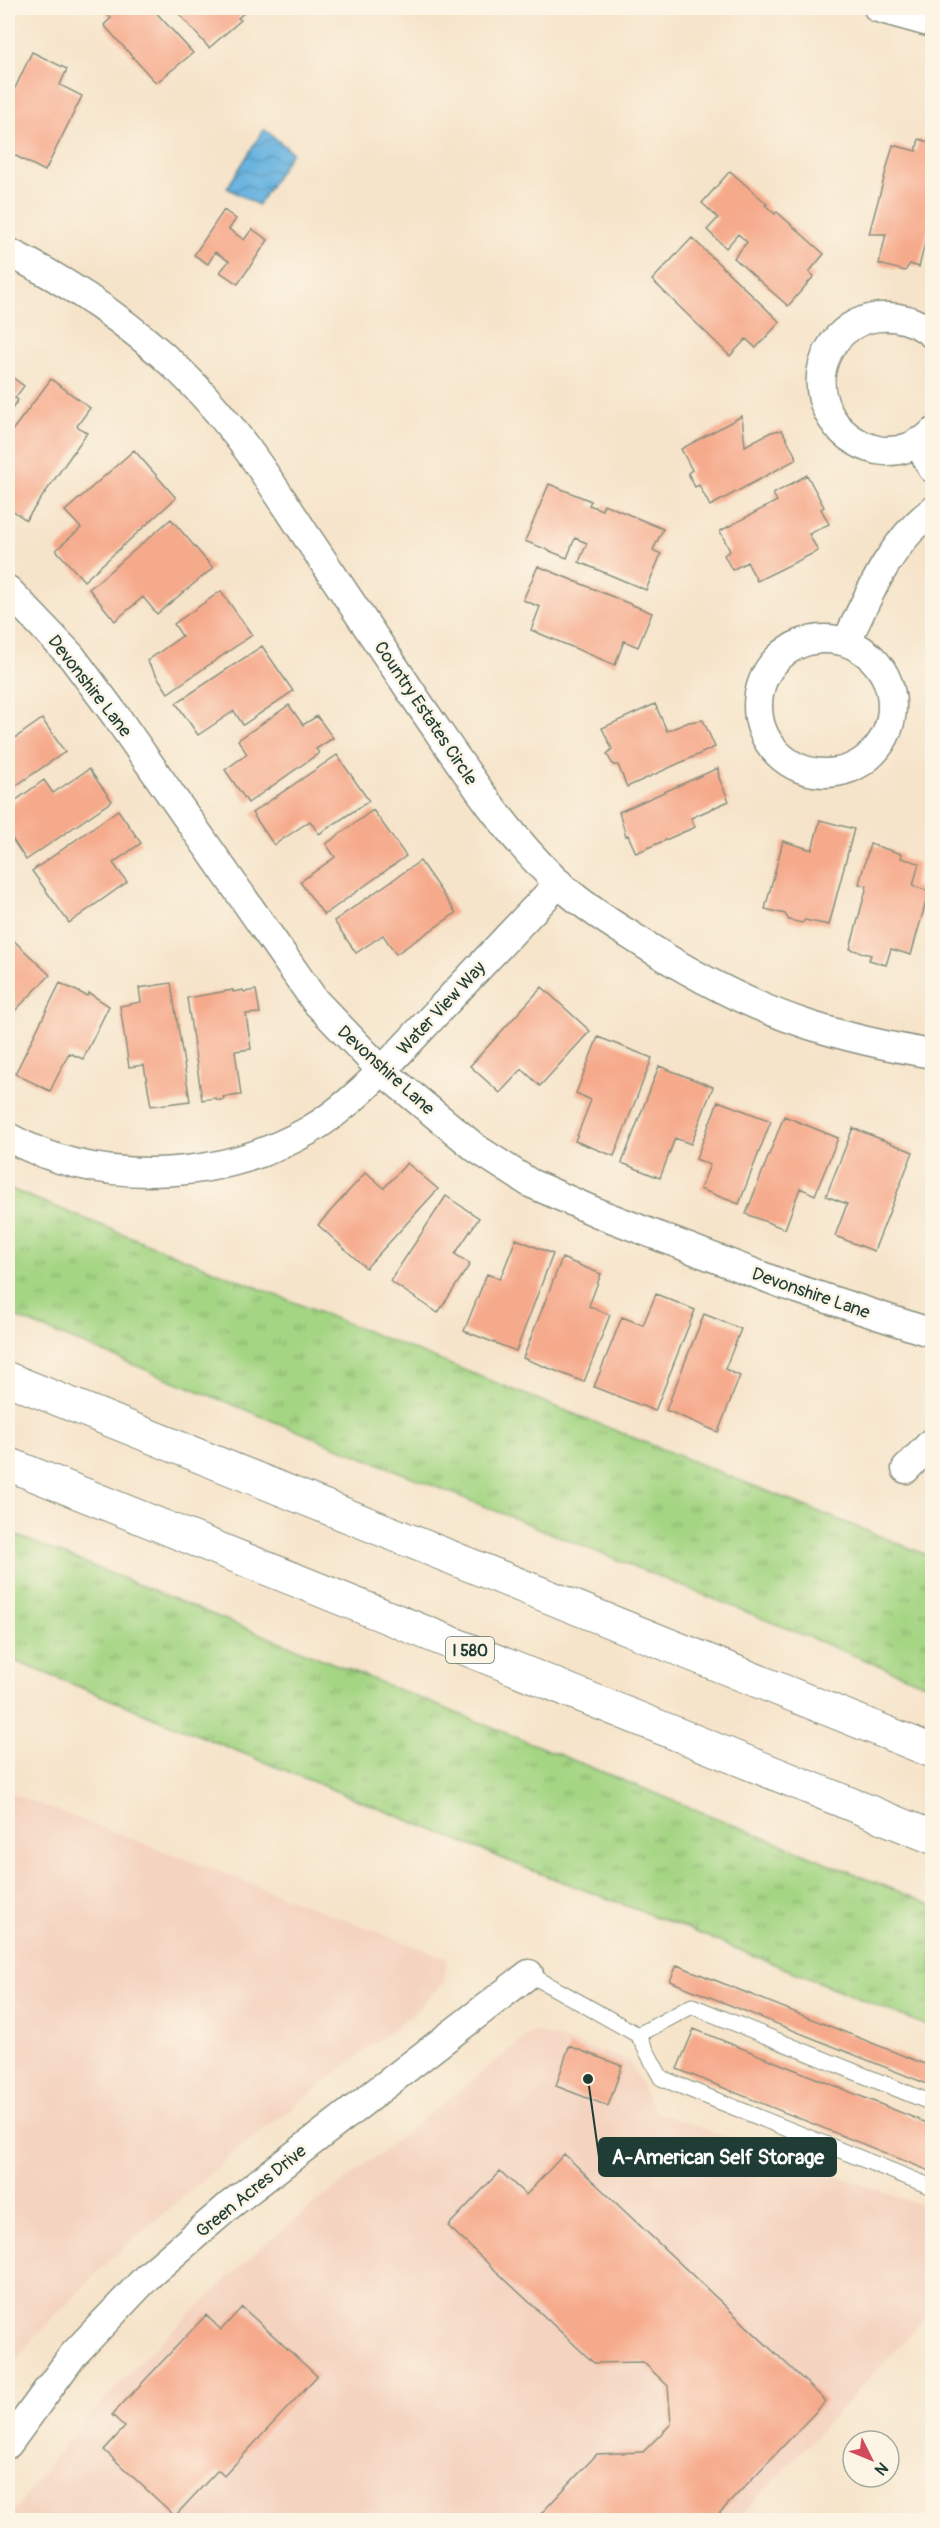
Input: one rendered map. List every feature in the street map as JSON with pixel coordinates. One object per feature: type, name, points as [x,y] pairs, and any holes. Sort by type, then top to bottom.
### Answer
[{"type":"highway","points":[[8,1379],[933,1751]]},
{"type":"highway","name":"I 580","points":[[8,1464],[933,1837]]},
{"type":"street","points":[[878,8],[933,23]]},
{"type":"street","name":"Country Estates Circle","points":[[8,252],[125,324],[180,371],[225,420],[269,480],[475,786],[519,842],[559,883],[610,923],[675,964],[742,998],[808,1025],[885,1046],[933,1054]]},
{"type":"street","points":[[933,334],[921,324],[896,316],[870,318],[846,330],[829,350],[821,375],[822,401],[835,425],[855,442],[879,450],[906,449],[925,437],[933,468]]},
{"type":"street","points":[[847,641],[875,583],[896,548],[919,521],[933,511]]},
{"type":"street","name":"Devonshire Lane","points":[[8,590],[72,657],[116,716],[315,1001],[382,1071],[477,1149],[530,1183],[598,1213],[785,1285],[933,1333]]},
{"type":"street","points":[[819,638],[847,641],[872,656],[888,679],[893,707],[886,735],[870,757],[845,771],[817,774],[790,765],[769,745],[758,719],[759,691],[771,665],[792,647],[819,638]]},
{"type":"street","name":"Water View Way","points":[[8,1137],[25,1146],[76,1164],[124,1172],[180,1172],[246,1156],[308,1131],[348,1103],[382,1071],[559,883]]},
{"type":"street","points":[[906,1469],[933,1442]]},
{"type":"street","name":"Green Acres Drive","points":[[8,2444],[73,2355],[148,2277],[230,2205],[529,1974]]},
{"type":"lane","points":[[529,1974],[638,2035],[661,2078],[933,2187]]},
{"type":"lane","points":[[638,2035],[692,2006],[933,2103]]},
{"type":"shaded area","points":[[8,1792],[447,1958],[444,1982],[411,2015],[235,2152],[112,2258],[32,2340],[8,2370]]},
{"type":"shaded area","points":[[534,2031],[629,2061],[655,2112],[932,2209],[932,2311],[737,2520],[9,2520],[75,2431],[149,2353],[266,2243]]},
{"type":"green space","points":[[8,1188],[932,1557],[932,1687],[8,1314]]},
{"type":"green space","points":[[8,1532],[932,1905],[932,2028],[678,1925],[531,1870],[8,1658]]},
{"type":"water","points":[[264,129],[292,152],[258,205],[227,188]]},
{"type":"building","points":[[111,8],[152,8],[193,53],[156,83],[104,25],[111,18],[105,13]]},
{"type":"building","points":[[174,8],[250,8],[238,18],[241,20],[209,48]]},
{"type":"building","points":[[32,52],[67,69],[60,85],[82,96],[45,171],[8,152],[8,103]]},
{"type":"building","points":[[919,139],[932,143],[930,192],[932,192],[932,216],[919,267],[910,264],[905,271],[879,264],[886,234],[869,234],[893,145],[916,151]]},
{"type":"building","points":[[730,171],[775,214],[777,212],[824,254],[809,272],[814,276],[788,306],[734,258],[747,242],[738,234],[726,248],[707,230],[718,218],[702,203]]},
{"type":"building","points":[[224,210],[236,219],[229,229],[244,240],[252,229],[268,240],[238,284],[220,272],[229,261],[215,252],[208,264],[194,255]]},
{"type":"building","points":[[692,238],[780,322],[756,348],[746,339],[730,356],[652,280]]},
{"type":"building","points":[[8,374],[24,386],[15,398],[18,400],[8,415]]},
{"type":"building","points":[[51,379],[90,408],[77,426],[87,433],[26,520],[8,507],[8,476],[12,469],[8,465],[8,436]]},
{"type":"building","points":[[742,416],[745,446],[771,432],[782,430],[797,459],[710,506],[699,485],[695,487],[688,473],[692,470],[681,449]]},
{"type":"building","points":[[134,450],[176,498],[84,581],[56,550],[81,528],[65,511]]},
{"type":"building","points":[[807,475],[824,507],[821,509],[829,524],[809,534],[818,551],[757,581],[747,562],[732,570],[724,555],[730,551],[720,531],[777,501],[773,494]]},
{"type":"building","points":[[549,484],[591,501],[589,505],[602,510],[604,504],[663,529],[653,550],[661,554],[646,590],[579,562],[587,543],[575,538],[567,558],[525,541]]},
{"type":"building","points":[[171,519],[213,568],[157,614],[143,597],[115,621],[89,589]]},
{"type":"building","points":[[538,566],[652,613],[638,647],[624,641],[615,665],[531,630],[540,607],[523,600]]},
{"type":"building","points":[[221,591],[252,635],[168,693],[147,661],[182,636],[174,624]]},
{"type":"building","points":[[262,646],[293,691],[243,725],[234,711],[198,735],[176,703]]},
{"type":"building","points":[[655,704],[667,731],[689,722],[703,720],[715,747],[627,787],[618,765],[613,765],[607,754],[612,749],[602,728]]},
{"type":"building","points":[[289,705],[303,725],[317,716],[333,738],[316,749],[319,753],[248,803],[225,770],[247,754],[238,740]]},
{"type":"building","points":[[42,719],[65,752],[8,791],[8,743]]},
{"type":"building","points":[[337,755],[369,801],[319,834],[310,821],[274,845],[252,813]]},
{"type":"building","points":[[718,768],[719,778],[729,801],[691,818],[695,827],[636,853],[628,835],[626,836],[619,812]]},
{"type":"building","points":[[89,769],[112,801],[26,860],[8,835],[8,806],[44,780],[53,793]]},
{"type":"building","points":[[118,810],[141,843],[113,863],[127,882],[69,923],[32,871]]},
{"type":"building","points":[[373,810],[406,856],[324,915],[300,882],[335,857],[326,844]]},
{"type":"building","points":[[820,820],[854,829],[829,925],[805,920],[802,923],[789,920],[785,914],[765,909],[783,841],[812,850]]},
{"type":"building","points":[[870,844],[902,854],[901,858],[919,863],[913,886],[929,891],[911,955],[891,949],[886,965],[869,960],[871,955],[850,949],[867,886],[859,884]]},
{"type":"building","points":[[420,861],[456,913],[396,954],[383,935],[356,953],[334,921]]},
{"type":"building","points":[[8,937],[50,975],[8,1018]]},
{"type":"building","points":[[60,983],[87,996],[89,993],[109,1006],[83,1059],[69,1053],[50,1091],[15,1074]]},
{"type":"building","points":[[171,983],[190,1101],[151,1106],[144,1065],[129,1067],[120,1006],[141,1002],[139,988]]},
{"type":"building","points":[[542,987],[590,1031],[540,1086],[522,1069],[500,1093],[470,1066]]},
{"type":"building","points":[[233,990],[233,992],[243,990],[244,992],[256,990],[260,1013],[246,1014],[251,1049],[235,1051],[241,1095],[223,1097],[224,1100],[216,1098],[202,1100],[187,998]]},
{"type":"building","points":[[598,1037],[652,1058],[614,1156],[575,1141],[591,1100],[576,1093]]},
{"type":"building","points":[[659,1066],[713,1087],[691,1144],[675,1138],[660,1178],[622,1163]]},
{"type":"building","points":[[718,1101],[771,1121],[739,1204],[700,1189],[710,1165],[696,1159]]},
{"type":"building","points":[[784,1116],[838,1138],[815,1195],[800,1188],[785,1229],[746,1214]]},
{"type":"building","points":[[853,1128],[913,1152],[874,1251],[835,1236],[847,1204],[826,1196]]},
{"type":"building","points":[[407,1163],[438,1189],[366,1268],[318,1225],[366,1172],[384,1188]]},
{"type":"building","points":[[446,1196],[479,1218],[455,1254],[470,1264],[438,1313],[390,1281]]},
{"type":"building","points":[[516,1239],[553,1254],[516,1351],[464,1331],[487,1274],[500,1279]]},
{"type":"building","points":[[562,1258],[601,1274],[589,1306],[610,1315],[584,1382],[523,1358]]},
{"type":"building","points":[[656,1294],[695,1310],[655,1411],[594,1387],[622,1317],[643,1325]]},
{"type":"building","points":[[704,1314],[741,1329],[725,1369],[740,1376],[718,1432],[666,1410]]},
{"type":"building","points":[[677,1965],[932,2067],[932,2086],[670,1981]]},
{"type":"building","points":[[694,2029],[932,2125],[932,2172],[677,2069]]},
{"type":"building","points":[[569,2046],[622,2066],[608,2106],[556,2086]]},
{"type":"building","points":[[564,2154],[826,2401],[713,2520],[535,2520],[597,2454],[643,2452],[671,2424],[668,2386],[643,2362],[594,2363],[448,2226],[500,2171],[526,2195]]},
{"type":"building","points":[[242,2307],[317,2376],[224,2476],[218,2470],[175,2516],[104,2450],[125,2427],[112,2415],[206,2315],[221,2330]]},
{"type":"place","name":"A-American Self Storage","points":[[588,2079]]}]
